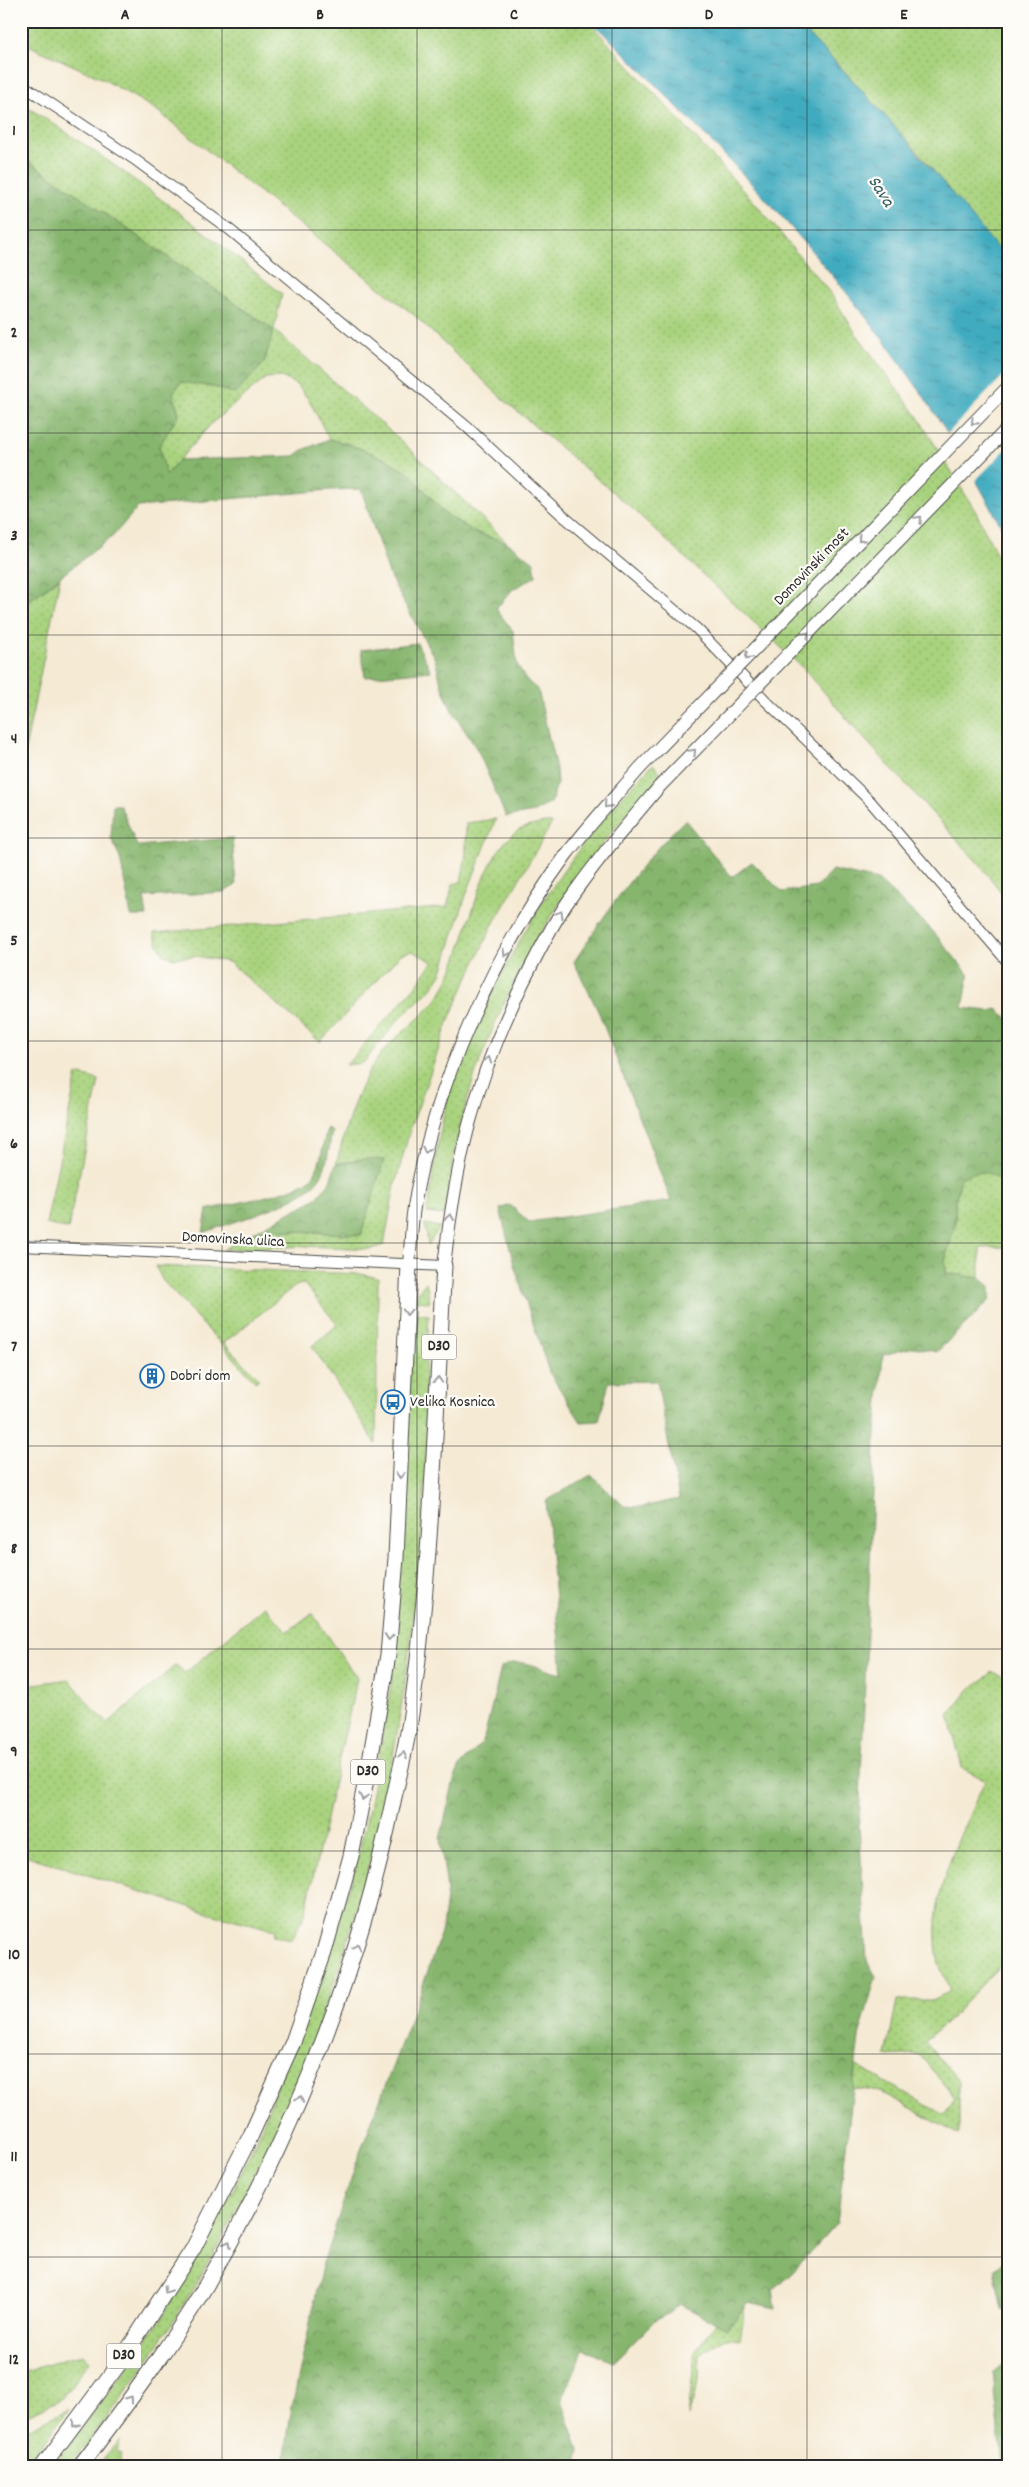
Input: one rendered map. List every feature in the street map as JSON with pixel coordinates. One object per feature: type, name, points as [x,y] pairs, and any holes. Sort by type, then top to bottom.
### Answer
[{"type":"highway","name":"D30","points":[[46,2462],[118,2365],[193,2249],[250,2135],[293,2042],[324,1952],[351,1856],[388,1655],[396,1558],[409,1264]]},
{"type":"highway","name":"D30","points":[[80,2466],[156,2363],[205,2287],[284,2137],[321,2049],[355,1953],[383,1852],[409,1725],[422,1628],[444,1266]]},
{"type":"highway","points":[[30,2466],[46,2462]]},
{"type":"main road","name":"Domovinski most","points":[[409,1264],[414,1208],[423,1162],[440,1103],[466,1033],[501,962],[566,856],[640,768],[1008,387]]},
{"type":"main road","points":[[444,1266],[453,1193],[463,1140],[476,1094],[502,1026],[532,963],[566,904],[619,833],[659,787],[1008,428]]},
{"type":"street","points":[[21,84],[134,159],[230,230],[466,426],[562,515],[697,629],[766,701],[870,801],[1008,962]]},
{"type":"street","name":"Domovinska ulica","points":[[21,1246],[444,1266]]},
{"type":"green space","points":[[21,21],[588,21],[755,203],[831,294],[855,332],[918,417],[976,512],[1008,578],[1008,901],[980,865],[860,734],[806,671],[634,510],[504,400],[414,315],[155,109],[103,79],[21,42]]},
{"type":"green space","points":[[795,21],[1008,21],[1008,264],[926,161],[840,66]]},
{"type":"green space","points":[[21,103],[88,147],[154,194],[282,294],[274,330],[21,156]]},
{"type":"green space","points":[[21,156],[274,330],[264,363],[236,394],[214,387],[181,382],[173,393],[179,414],[159,446],[166,475],[179,460],[295,456],[303,450],[329,439],[346,443],[384,458],[409,472],[444,513],[476,533],[508,543],[534,562],[536,576],[512,590],[496,609],[513,631],[517,664],[525,679],[538,690],[556,769],[557,784],[551,803],[534,812],[506,817],[478,751],[451,709],[442,687],[435,659],[390,577],[361,489],[138,507],[113,536],[27,602],[21,601]]},
{"type":"green space","points":[[274,330],[396,436],[508,543],[476,533],[444,513],[409,472],[362,449],[329,439],[309,400],[297,385],[282,377],[266,378],[211,424],[166,475],[159,446],[179,414],[173,393],[181,381],[214,387],[236,394]]},
{"type":"green space","points":[[60,578],[21,769],[21,652],[27,602]]},
{"type":"green space","points":[[417,643],[431,671],[365,677],[361,650]]},
{"type":"green space","points":[[653,764],[663,776],[590,859],[550,918],[515,980],[486,1045],[474,1078],[456,1146],[444,1215],[427,1213],[441,1128],[451,1086],[494,989],[528,926],[564,870],[605,817]]},
{"type":"green space","points":[[113,805],[120,805],[137,846],[232,838],[236,885],[224,892],[144,897],[147,916],[131,916],[120,858],[111,838]]},
{"type":"green space","points":[[496,819],[466,895],[442,972],[432,988],[399,1019],[363,1063],[346,1065],[415,987],[433,962],[412,951],[401,954],[320,1042],[229,962],[196,956],[174,958],[165,955],[158,945],[154,933],[447,907],[453,884],[461,882],[466,854],[466,823]]},
{"type":"green space","points":[[685,820],[732,877],[752,862],[782,892],[817,887],[832,870],[878,880],[931,929],[969,975],[963,1008],[989,1011],[997,1009],[1008,1018],[1008,1188],[998,1178],[986,1173],[974,1173],[961,1178],[955,1201],[955,1224],[945,1260],[946,1273],[980,1278],[990,1286],[990,1300],[937,1352],[914,1347],[883,1355],[875,1444],[859,1825],[867,1961],[876,1976],[859,2037],[837,2223],[792,2273],[773,2290],[776,2308],[749,2302],[727,2328],[679,2304],[669,2313],[653,2322],[614,2361],[584,2349],[562,2400],[579,2450],[575,2466],[284,2466],[290,2417],[322,2266],[359,2155],[421,1991],[442,1929],[447,1889],[440,1839],[454,1780],[461,1764],[483,1742],[501,1668],[508,1664],[523,1663],[562,1674],[546,1501],[591,1475],[624,1506],[642,1507],[679,1499],[657,1381],[609,1382],[599,1421],[581,1422],[549,1372],[514,1265],[500,1209],[510,1205],[529,1222],[671,1201],[599,1013],[574,962],[612,905],[639,870]]},
{"type":"green space","points":[[552,823],[492,926],[450,1017],[410,1130],[395,1185],[384,1245],[371,1249],[306,1246],[223,1250],[252,1233],[274,1230],[361,1235],[364,1159],[336,1164],[361,1087],[368,1073],[387,1047],[423,1014],[441,993],[451,974],[483,882],[504,843],[519,830]]},
{"type":"green space","points":[[77,1074],[99,1080],[68,1229],[46,1224]]},
{"type":"green space","points":[[327,1128],[332,1131],[327,1160],[321,1176],[313,1185],[285,1203],[203,1233],[207,1210],[264,1197],[306,1182],[313,1176],[318,1165]]},
{"type":"green space","points":[[364,1159],[384,1160],[361,1235],[274,1230],[252,1233],[317,1198],[329,1183],[336,1164]]},
{"type":"green space","points":[[973,1171],[989,1172],[1008,1188],[1008,1247],[980,1248],[980,1278],[946,1273],[945,1260],[955,1224],[955,1201],[961,1178]]},
{"type":"green space","points":[[425,1224],[440,1227],[428,1245]]},
{"type":"green space","points":[[155,1266],[361,1274],[378,1278],[376,1444],[312,1346],[336,1326],[336,1323],[304,1284],[291,1289],[224,1343],[259,1378],[256,1382],[163,1281]]},
{"type":"green space","points":[[426,1282],[430,1302],[415,1301],[419,1291]]},
{"type":"green space","points":[[413,1313],[429,1315],[425,1380],[426,1473],[418,1577],[400,1715],[381,1817],[355,1917],[322,2016],[284,2112],[239,2206],[188,2296],[132,2383],[70,2466],[53,2466],[121,2376],[163,2316],[234,2188],[259,2135],[352,1880],[369,1809],[391,1684]]},
{"type":"green space","points":[[265,1606],[287,1632],[312,1613],[357,1678],[305,1914],[292,1939],[274,1936],[275,1930],[215,1915],[21,1854],[21,1686],[69,1679],[94,1710],[108,1723],[176,1665],[185,1673]]},
{"type":"green space","points":[[993,1672],[1008,1678],[1008,1968],[1000,1965],[953,2016],[925,2041],[959,2081],[959,2135],[881,2092],[853,2088],[855,2065],[944,2115],[955,2098],[919,2054],[886,2056],[897,2000],[935,2000],[950,1991],[938,1959],[937,1913],[941,1890],[956,1844],[985,1780],[962,1768],[949,1715],[969,1690]]},
{"type":"green space","points":[[1008,2258],[1008,2316],[1002,2309],[994,2269]]},
{"type":"green space","points":[[745,2307],[740,2340],[725,2338],[700,2354],[699,2380],[688,2417],[695,2352],[716,2322],[727,2328]]},
{"type":"green space","points":[[83,2354],[90,2361],[61,2399],[21,2418],[21,2372]]},
{"type":"green space","points":[[1008,2361],[1008,2466],[1003,2466],[993,2373]]},
{"type":"green space","points":[[69,2409],[44,2442],[21,2466],[21,2432]]},
{"type":"green space","points":[[120,2440],[117,2452],[122,2454],[119,2466],[98,2466]]},
{"type":"water","name":"Sava","points":[[590,21],[795,21],[849,76],[900,133],[999,250],[1008,264],[1008,540],[977,481],[942,424],[905,369],[865,316],[779,213],[627,56]]},
{"type":"pier","points":[[1008,371],[1008,447],[974,482],[946,435]]},
{"type":"place","name":"Dobri dom","points":[[152,1376]]},
{"type":"place","name":"Velika Kosnica","points":[[393,1402]]}]
